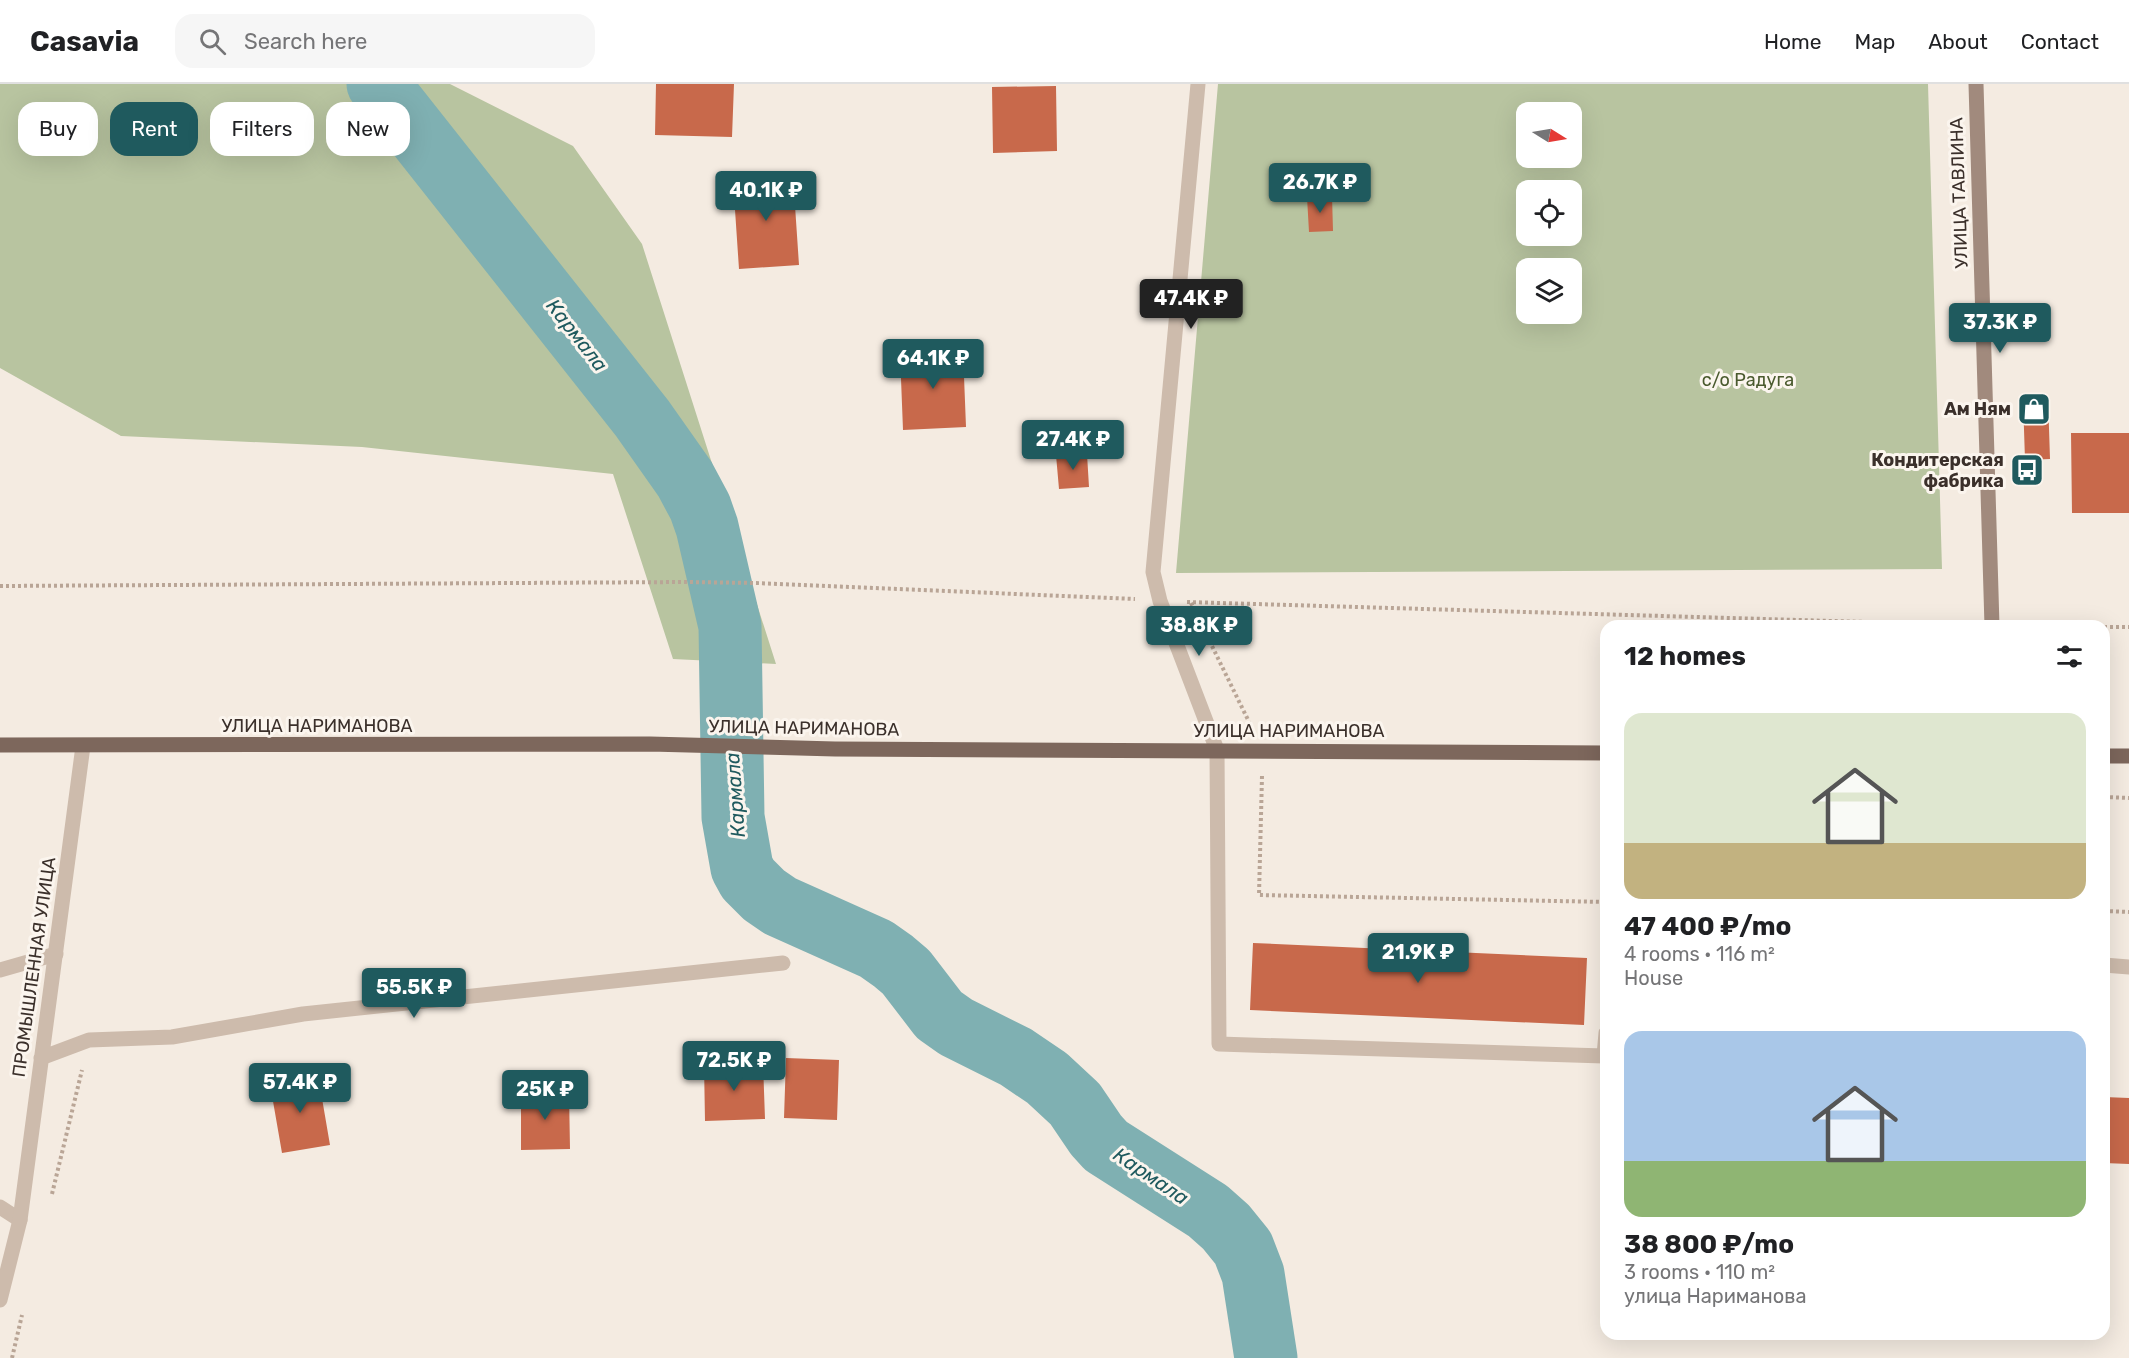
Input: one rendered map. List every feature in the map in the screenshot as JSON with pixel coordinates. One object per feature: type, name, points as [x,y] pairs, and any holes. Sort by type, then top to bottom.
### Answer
[{"type":"main road","name":"УЛИЦА ТАВЛИНА","points":[[1976,84],[1992,620]]},
{"type":"main road","name":"УЛИЦА НАРИМАНОВА","points":[[0,744],[83,746],[650,744],[835,749],[1600,753]]},
{"type":"main road","points":[[2110,756],[2129,756]]},
{"type":"street","points":[[1198,84],[1153,572],[1160,601],[1217,750],[1219,1044],[1600,1056]]},
{"type":"street","name":"ПРОМЫШЛЕННАЯ УЛИЦА","points":[[0,1300],[20,1220],[83,746]]},
{"type":"street","points":[[0,970],[56,954]]},
{"type":"street","points":[[41,1058],[89,1040],[172,1037],[303,1014],[783,963]]},
{"type":"street","points":[[2110,965],[2129,966]]},
{"type":"street","points":[[0,1208],[20,1220]]},
{"type":"path","points":[[0,586],[756,583],[1160,601],[1808,620]]},
{"type":"path","points":[[2110,627],[2129,627]]},
{"type":"path","points":[[2110,797],[2129,798]]},
{"type":"path","points":[[1258,895],[1600,902]]},
{"type":"path","points":[[2110,911],[2129,912]]},
{"type":"green space","points":[[0,84],[450,84],[573,146],[642,244],[776,664],[673,659],[613,474],[362,447],[121,436],[0,368]]},
{"type":"green space","name":"с/о Радуга","points":[[1218,84],[1928,84],[1942,569],[1176,573]]},
{"type":"building","points":[[656,84],[734,84],[732,137],[655,135]]},
{"type":"building","points":[[1056,86],[1057,151],[993,153],[992,87]]},
{"type":"building","points":[[793,176],[799,265],[739,269],[733,180]]},
{"type":"building","points":[[1332,196],[1333,231],[1309,232],[1307,197]]},
{"type":"building","points":[[963,351],[966,427],[903,430],[900,353]]},
{"type":"building","points":[[2048,398],[2050,459],[2025,460],[2023,399]]},
{"type":"building","points":[[2071,433],[2129,433],[2129,513],[2072,513]]},
{"type":"building","points":[[1087,454],[1089,487],[1059,489],[1056,455]]},
{"type":"building","points":[[1253,943],[1587,958],[1584,1025],[1250,1010]]},
{"type":"building","points":[[786,1058],[839,1060],[837,1120],[784,1118]]},
{"type":"building","points":[[763,1063],[765,1119],[705,1121],[704,1064]]},
{"type":"building","points":[[318,1075],[330,1145],[282,1153],[270,1084]]},
{"type":"building","points":[[569,1092],[570,1149],[521,1150],[521,1093]]},
{"type":"building","points":[[2110,1097],[2129,1098],[2129,1164],[2110,1163]]},
{"type":"waterway","name":"Кармала","points":[[378,84],[642,418],[685,479],[700,507],[707,527],[730,626],[733,817],[742,868],[748,879],[764,895],[780,906],[876,949],[893,961],[906,972],[939,1015],[956,1027],[1016,1057],[1047,1078],[1075,1104],[1106,1146],[1208,1211],[1226,1227],[1243,1248],[1253,1274],[1266,1358]]},
{"type":"place","name":"Ам Ням","points":[[2034,409]]},
{"type":"place","name":"Кондитерская фабрика","points":[[2027,470]]}]
